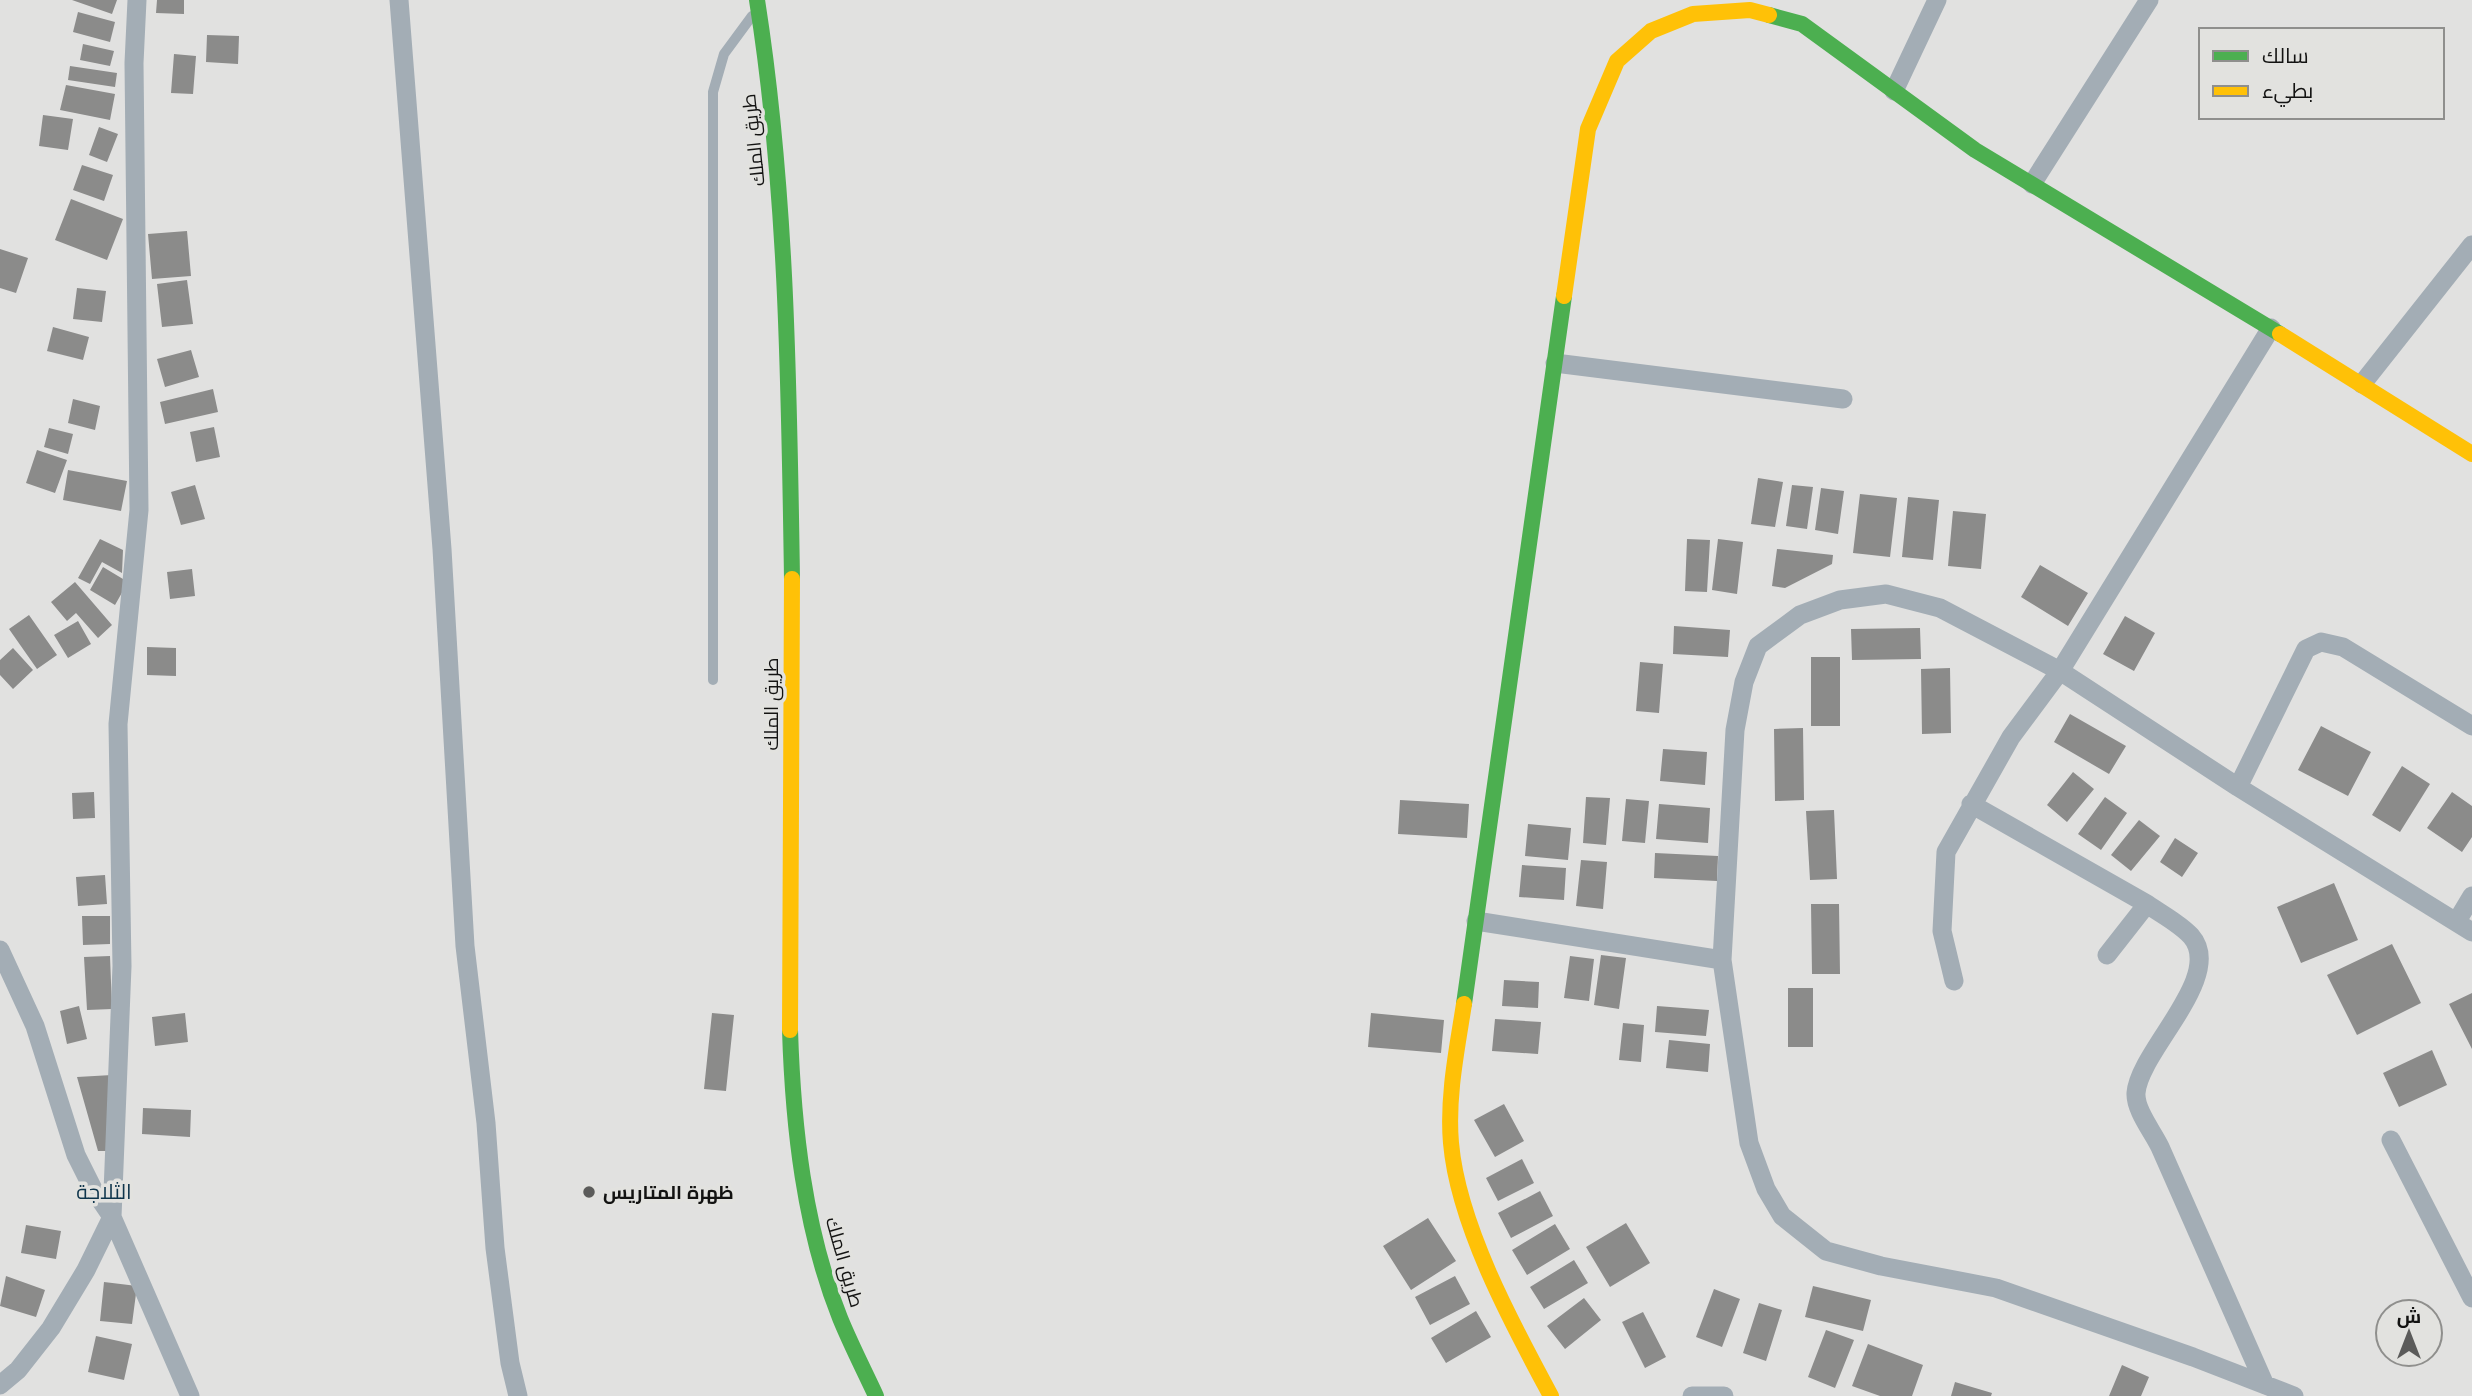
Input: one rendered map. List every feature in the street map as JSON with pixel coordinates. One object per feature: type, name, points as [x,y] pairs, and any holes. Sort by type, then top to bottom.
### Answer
[{"type":"street","points":[[0,1385],[18,1370],[51,1328],[86,1270],[113,1217],[122,966],[118,724],[139,510],[134,63],[136,0]]},
{"type":"street","points":[[398,0],[437,480],[465,946],[486,1123],[495,1248],[510,1363],[518,1396]]},
{"type":"street","points":[[1894,91],[1937,0]]},
{"type":"street","points":[[2032,184],[2149,0]]},
{"type":"street","name":"طريق الملك","points":[[758,4],[775,140],[785,279],[793,720],[789,989],[797,1150],[827,1284],[856,1359],[876,1396]]},
{"type":"street","points":[[1551,1396],[1525,1348],[1462,1206],[1451,1142],[1452,1085],[1588,129],[1617,61],[1651,32],[1693,14],[1750,10],[1802,24],[1975,150],[2271,328],[2472,454]]},
{"type":"street","points":[[2362,384],[2472,245]]},
{"type":"street","points":[[1954,981],[1942,931],[1946,852],[2011,737],[2060,671],[2271,328]]},
{"type":"street","points":[[1555,363],[1843,399]]},
{"type":"street","points":[[2292,1396],[1996,1288],[1881,1266],[1826,1251],[1782,1216],[1766,1189],[1749,1143],[1722,960],[1735,730],[1744,682],[1758,646],[1800,615],[1840,600],[1886,594],[1940,608],[2060,671],[2238,787],[2464,927],[2472,896]]},
{"type":"street","points":[[2238,787],[2306,649],[2321,642],[2343,648],[2472,726]]},
{"type":"street","points":[[1971,804],[2147,904],[2190,935],[2197,947],[2199,956],[2192,988],[2142,1074],[2136,1094],[2140,1110],[2160,1147],[2265,1385]]},
{"type":"street","points":[[2108,955],[2147,904]]},
{"type":"street","points":[[1476,921],[1722,960]]},
{"type":"street","points":[[0,950],[36,1026],[76,1155],[93,1189],[113,1217],[190,1396]]},
{"type":"street","points":[[2391,1140],[2472,1298]]},
{"type":"street","points":[[1692,1396],[1724,1396]]},
{"type":"lane","points":[[713,680],[713,92],[724,54],[758,4]]},
{"type":"building","points":[[72,0],[117,0],[112,14]]},
{"type":"building","points":[[157,0],[184,0],[184,14],[156,13]]},
{"type":"building","points":[[78,12],[115,22],[110,42],[73,32]]},
{"type":"building","points":[[207,35],[239,36],[238,64],[206,62]]},
{"type":"building","points":[[83,44],[114,51],[110,66],[80,60]]},
{"type":"building","points":[[174,54],[196,56],[193,94],[171,93]]},
{"type":"building","points":[[70,66],[117,73],[115,87],[68,80]]},
{"type":"building","points":[[66,85],[115,94],[110,120],[60,110]]},
{"type":"building","points":[[43,115],[73,119],[68,150],[39,146]]},
{"type":"building","points":[[99,127],[118,134],[107,162],[89,155]]},
{"type":"building","points":[[82,165],[113,175],[104,201],[73,190]]},
{"type":"building","points":[[71,199],[123,219],[107,260],[55,240]]},
{"type":"building","points":[[187,231],[191,276],[152,279],[148,234]]},
{"type":"building","points":[[0,249],[28,258],[16,293],[0,288]]},
{"type":"building","points":[[187,280],[193,324],[162,327],[157,284]]},
{"type":"building","points":[[77,288],[106,291],[102,322],[73,319]]},
{"type":"building","points":[[53,327],[89,337],[83,360],[47,351]]},
{"type":"building","points":[[191,350],[199,377],[165,387],[157,359]]},
{"type":"building","points":[[213,389],[218,412],[165,424],[160,402]]},
{"type":"building","points":[[73,399],[100,406],[95,430],[68,423]]},
{"type":"building","points":[[214,427],[220,457],[196,462],[190,432]]},
{"type":"building","points":[[49,428],[73,434],[68,454],[44,447]]},
{"type":"building","points":[[37,450],[67,460],[55,493],[26,483]]},
{"type":"building","points":[[68,470],[127,481],[121,511],[63,500]]},
{"type":"building","points":[[1758,478],[1783,482],[1775,527],[1751,524]]},
{"type":"building","points":[[195,485],[205,519],[181,525],[171,492]]},
{"type":"building","points":[[1792,485],[1813,487],[1807,529],[1786,526]]},
{"type":"building","points":[[1821,488],[1844,491],[1838,534],[1815,530]]},
{"type":"building","points":[[1860,494],[1897,498],[1890,557],[1853,553]]},
{"type":"building","points":[[1908,497],[1939,500],[1933,560],[1902,557]]},
{"type":"building","points":[[1953,511],[1986,514],[1981,569],[1948,566]]},
{"type":"building","points":[[100,539],[123,550],[122,573],[102,562],[90,584],[78,578]]},
{"type":"building","points":[[1687,539],[1710,540],[1707,592],[1685,591]]},
{"type":"building","points":[[1718,539],[1743,542],[1737,594],[1712,590]]},
{"type":"building","points":[[1777,549],[1833,555],[1832,564],[1785,588],[1772,586]]},
{"type":"building","points":[[2040,565],[2088,593],[2068,626],[2021,597]]},
{"type":"building","points":[[103,567],[128,582],[115,605],[90,590]]},
{"type":"building","points":[[192,569],[195,596],[170,599],[167,572]]},
{"type":"building","points":[[75,582],[112,625],[98,638],[76,613],[67,621],[51,602]]},
{"type":"building","points":[[29,615],[57,655],[37,669],[9,629]]},
{"type":"building","points":[[2125,616],[2155,633],[2134,671],[2103,654]]},
{"type":"building","points":[[78,621],[91,644],[68,658],[54,635]]},
{"type":"building","points":[[1674,626],[1730,630],[1728,657],[1673,654]]},
{"type":"building","points":[[1920,628],[1921,659],[1852,660],[1851,629]]},
{"type":"building","points":[[147,647],[176,648],[176,676],[147,675]]},
{"type":"building","points":[[13,648],[33,670],[13,689],[0,675],[0,660]]},
{"type":"building","points":[[1811,657],[1840,657],[1840,726],[1811,726]]},
{"type":"building","points":[[1640,662],[1663,664],[1659,713],[1636,711]]},
{"type":"building","points":[[1950,668],[1951,733],[1922,734],[1921,669]]},
{"type":"building","points":[[2070,714],[2126,746],[2109,774],[2054,742]]},
{"type":"building","points":[[2321,726],[2371,752],[2348,796],[2298,770]]},
{"type":"building","points":[[1803,728],[1804,800],[1775,801],[1774,729]]},
{"type":"building","points":[[1663,749],[1707,752],[1705,785],[1660,781]]},
{"type":"building","points":[[2402,766],[2430,784],[2400,832],[2372,815]]},
{"type":"building","points":[[2073,772],[2094,789],[2067,822],[2047,805]]},
{"type":"building","points":[[94,792],[95,818],[73,819],[72,793]]},
{"type":"building","points":[[2452,792],[2472,806],[2472,837],[2462,852],[2427,828]]},
{"type":"building","points":[[1586,797],[1610,798],[1606,845],[1583,843]]},
{"type":"building","points":[[2105,797],[2127,813],[2101,850],[2078,834]]},
{"type":"building","points":[[1626,799],[1649,801],[1645,843],[1622,841]]},
{"type":"building","points":[[1400,800],[1469,804],[1467,838],[1398,834]]},
{"type":"building","points":[[1659,804],[1710,808],[1708,843],[1656,839]]},
{"type":"building","points":[[1834,810],[1837,879],[1810,880],[1806,811]]},
{"type":"building","points":[[2139,820],[2160,836],[2131,871],[2111,855]]},
{"type":"building","points":[[1528,824],[1571,828],[1568,860],[1525,856]]},
{"type":"building","points":[[2175,838],[2198,853],[2182,877],[2160,862]]},
{"type":"building","points":[[1655,853],[1718,856],[1717,881],[1654,878]]},
{"type":"building","points":[[1581,860],[1607,862],[1603,909],[1576,906]]},
{"type":"building","points":[[1522,865],[1566,868],[1564,900],[1519,897]]},
{"type":"building","points":[[105,875],[107,904],[78,906],[76,877]]},
{"type":"building","points":[[2334,883],[2358,940],[2301,963],[2277,907]]},
{"type":"building","points":[[1811,904],[1839,904],[1840,974],[1812,974]]},
{"type":"building","points":[[82,916],[110,916],[110,944],[83,945]]},
{"type":"building","points":[[2392,944],[2421,1003],[2357,1035],[2327,975]]},
{"type":"building","points":[[1601,955],[1626,958],[1619,1009],[1594,1005]]},
{"type":"building","points":[[110,956],[112,1009],[87,1010],[84,957]]},
{"type":"building","points":[[1570,956],[1594,959],[1589,1001],[1564,998]]},
{"type":"building","points":[[1504,980],[1539,982],[1538,1008],[1502,1006]]},
{"type":"building","points":[[1788,988],[1813,988],[1813,1047],[1788,1047]]},
{"type":"building","points":[[2472,993],[2472,1049],[2449,1004]]},
{"type":"building","points":[[79,1006],[87,1039],[67,1044],[60,1011]]},
{"type":"building","points":[[1657,1006],[1709,1010],[1706,1036],[1655,1032]]},
{"type":"building","points":[[185,1013],[188,1042],[155,1046],[152,1017]]},
{"type":"building","points":[[712,1013],[734,1015],[726,1091],[704,1089]]},
{"type":"building","points":[[1371,1013],[1444,1020],[1441,1053],[1368,1047]]},
{"type":"building","points":[[1495,1019],[1541,1022],[1538,1054],[1492,1051]]},
{"type":"building","points":[[1623,1023],[1644,1025],[1641,1062],[1619,1060]]},
{"type":"building","points":[[1669,1040],[1710,1044],[1708,1072],[1666,1068]]},
{"type":"building","points":[[2432,1050],[2447,1085],[2399,1107],[2383,1073]]},
{"type":"building","points":[[112,1075],[107,1151],[98,1151],[77,1077]]},
{"type":"building","points":[[1504,1104],[1524,1141],[1495,1157],[1474,1120]]},
{"type":"building","points":[[143,1108],[191,1110],[190,1137],[142,1134]]},
{"type":"building","points":[[1522,1159],[1534,1183],[1498,1201],[1486,1178]]},
{"type":"building","points":[[1540,1191],[1553,1216],[1511,1238],[1498,1213]]},
{"type":"building","points":[[1428,1218],[1456,1261],[1411,1290],[1383,1246]]},
{"type":"building","points":[[1626,1223],[1650,1263],[1610,1287],[1586,1247]]},
{"type":"building","points":[[1555,1224],[1570,1249],[1527,1275],[1512,1250]]},
{"type":"building","points":[[26,1225],[61,1231],[56,1259],[21,1253]]},
{"type":"building","points":[[1574,1260],[1588,1283],[1544,1309],[1530,1287]]},
{"type":"building","points":[[6,1276],[45,1290],[36,1317],[0,1306]]},
{"type":"building","points":[[1455,1276],[1470,1304],[1430,1325],[1415,1297]]},
{"type":"building","points":[[104,1282],[137,1286],[132,1324],[100,1321]]},
{"type":"building","points":[[1813,1286],[1871,1300],[1863,1331],[1805,1317]]},
{"type":"building","points":[[1714,1289],[1740,1299],[1722,1347],[1696,1337]]},
{"type":"building","points":[[1584,1298],[1601,1320],[1565,1349],[1547,1326]]},
{"type":"building","points":[[1759,1303],[1782,1310],[1766,1361],[1743,1353]]},
{"type":"building","points":[[1476,1311],[1491,1337],[1446,1363],[1431,1338]]},
{"type":"building","points":[[1643,1312],[1666,1357],[1645,1368],[1622,1322]]},
{"type":"building","points":[[1826,1330],[1854,1340],[1835,1388],[1808,1377]]},
{"type":"building","points":[[96,1336],[132,1344],[124,1380],[88,1372]]},
{"type":"building","points":[[1868,1344],[1923,1365],[1912,1396],[1880,1396],[1852,1386]]},
{"type":"building","points":[[2122,1365],[2149,1377],[2141,1396],[2109,1396]]},
{"type":"building","points":[[1955,1382],[1992,1393],[1991,1396],[1951,1396]]},
{"type":"traffic: fast","points":[[757,0],[775,144],[785,288],[792,579]]},
{"type":"traffic: fast","points":[[1769,15],[1802,24],[1975,150],[2280,334]]},
{"type":"traffic: fast","points":[[1464,1004],[1564,296]]},
{"type":"traffic: fast","points":[[790,1030],[798,1140],[817,1249],[840,1318],[876,1396]]},
{"type":"traffic: slow","points":[[1564,296],[1588,129],[1617,61],[1651,31],[1693,14],[1750,10],[1769,15]]},
{"type":"traffic: slow","points":[[2280,334],[2472,454]]},
{"type":"traffic: slow","points":[[790,1030],[792,579]]},
{"type":"traffic: slow","points":[[1464,1004],[1450,1108],[1451,1143],[1456,1174],[1464,1207],[1489,1273],[1551,1396]]},
{"type":"place","name":"ظهرة المتاريس","points":[[589,1192]]},
{"type":"district","name":"الثلاجة","points":[[104,1192]]}]
